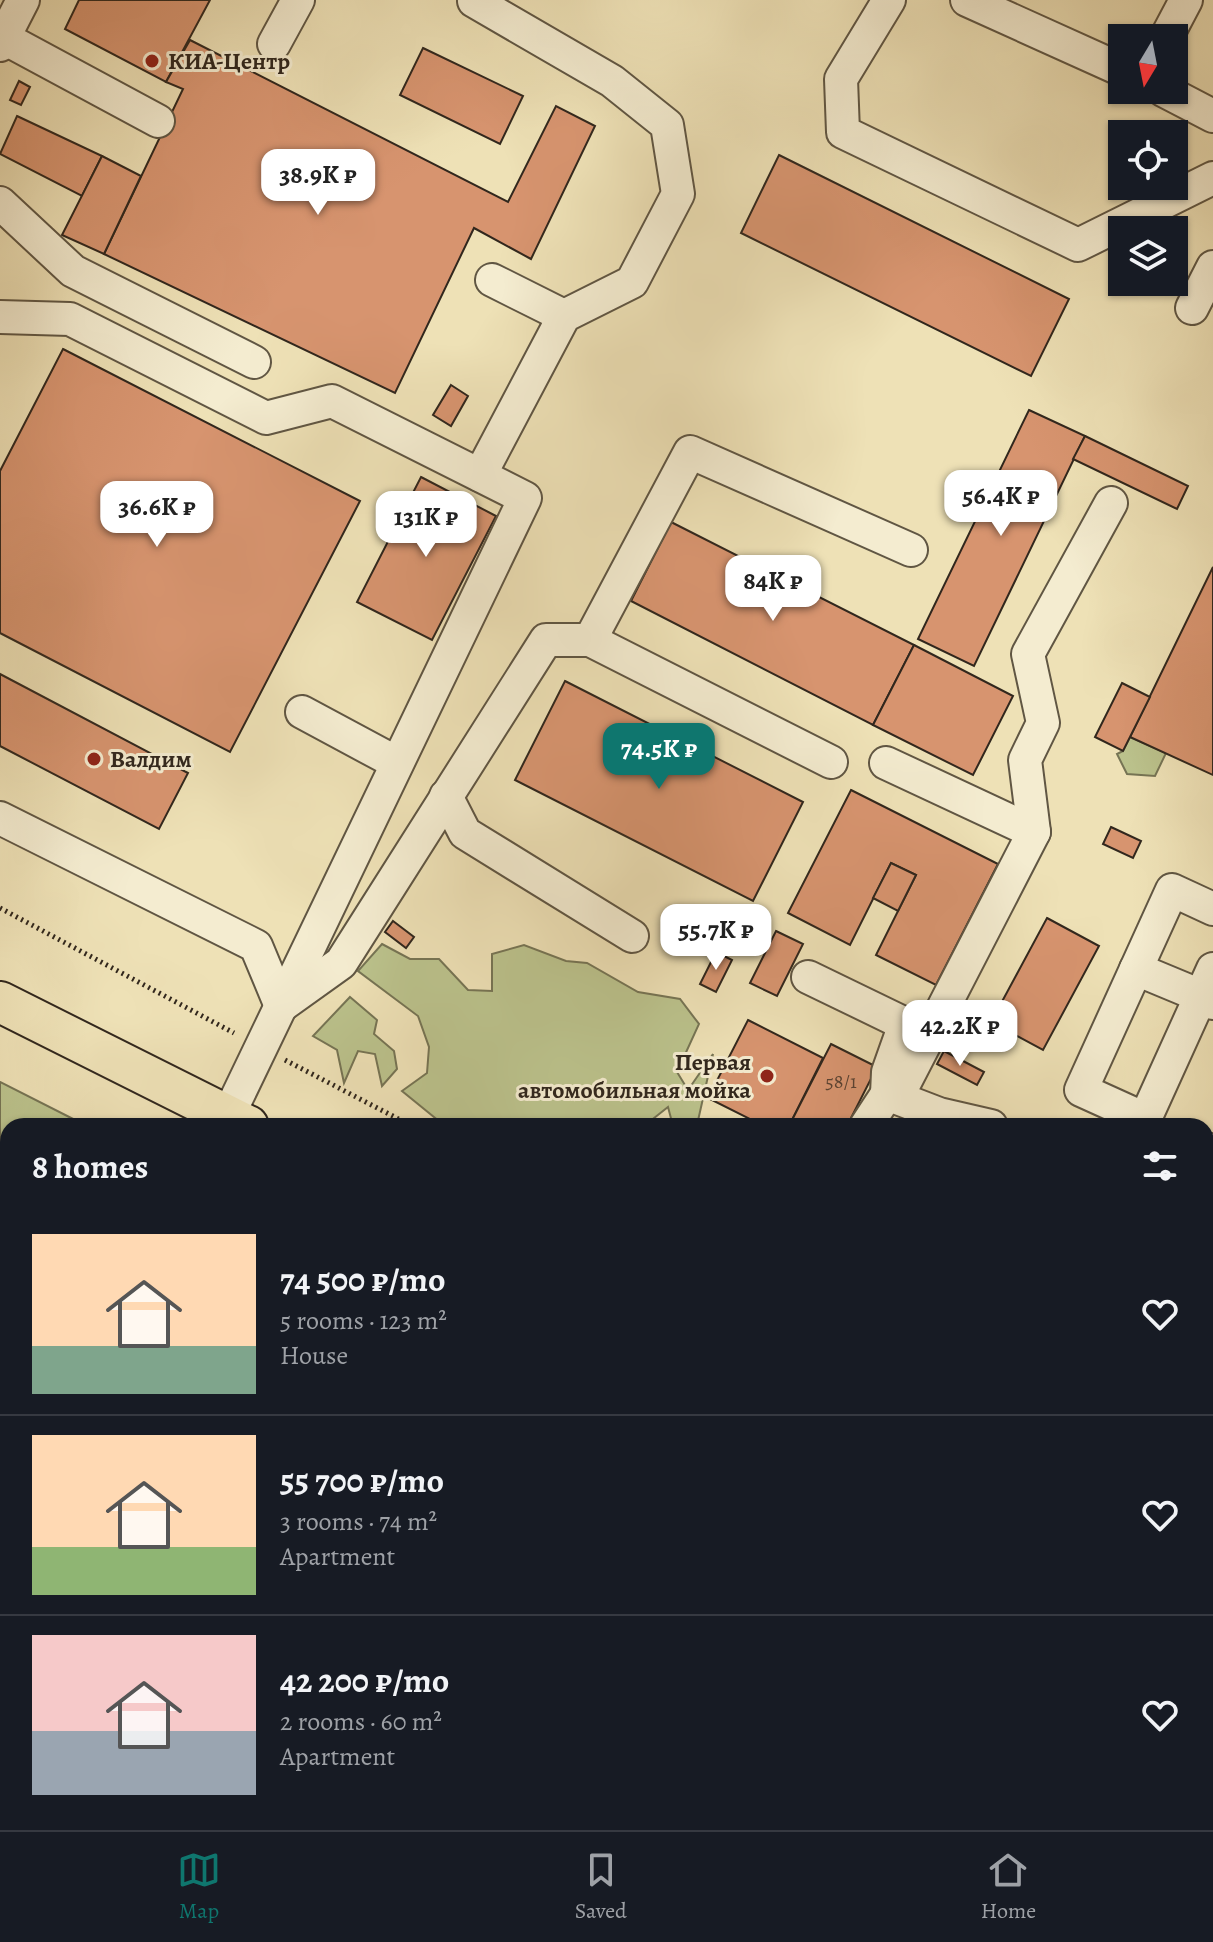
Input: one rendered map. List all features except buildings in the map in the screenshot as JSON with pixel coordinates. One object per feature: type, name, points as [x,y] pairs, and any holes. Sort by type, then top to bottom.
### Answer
[{"type":"main road","points":[[0,1002],[232,1118]]},
{"type":"street","points":[[23,0],[2,42],[158,121]]},
{"type":"street","points":[[274,44],[298,0]]},
{"type":"street","points":[[473,0],[612,81],[667,125],[678,194],[632,282],[564,316],[480,475]]},
{"type":"street","points":[[889,0],[841,79],[843,132],[1078,245],[1213,178]]},
{"type":"street","points":[[967,0],[1108,64]]},
{"type":"street","points":[[1173,24],[1186,0]]},
{"type":"street","points":[[1188,103],[1213,116]]},
{"type":"street","points":[[0,203],[73,271],[254,362]]},
{"type":"street","points":[[1192,308],[1213,267]]},
{"type":"street","points":[[492,280],[564,316]]},
{"type":"street","points":[[0,317],[70,319],[266,418],[332,401],[525,498],[261,1048],[239,1118]]},
{"type":"street","points":[[590,640],[690,452],[911,550]]},
{"type":"street","points":[[871,1118],[887,1094],[905,1082],[1034,832],[1025,760],[1043,723],[1028,654],[1111,503]]},
{"type":"street","points":[[281,1006],[341,963],[546,640],[590,640],[831,762]]},
{"type":"street","points":[[302,712],[397,763]]},
{"type":"street","points":[[886,763],[1034,832]]},
{"type":"street","points":[[446,796],[465,833],[632,936]]},
{"type":"street","points":[[0,818],[256,946],[281,1006]]},
{"type":"street","points":[[1143,1118],[1081,1090],[1172,890],[1213,909]]},
{"type":"street","points":[[1136,969],[1209,989],[1145,1118]]},
{"type":"street","points":[[808,977],[905,1024],[888,1072],[887,1094]]},
{"type":"street","points":[[887,1094],[932,1118]]},
{"type":"path","points":[[0,908],[397,1118]]},
{"type":"green space","points":[[1130,737],[1166,753],[1155,776],[1127,774],[1117,754],[1123,751]]},
{"type":"green space","points":[[382,944],[410,959],[439,959],[468,990],[492,991],[492,954],[524,945],[566,961],[587,963],[638,992],[680,999],[699,1024],[677,1072],[688,1090],[713,1054],[699,1118],[671,1118],[668,1107],[654,1118],[435,1118],[402,1091],[427,1073],[429,1047],[418,1016],[358,971]]},
{"type":"green space","points":[[350,997],[377,1020],[374,1034],[394,1051],[397,1069],[382,1086],[375,1054],[358,1051],[344,1083],[337,1050],[313,1036]]},
{"type":"green space","points":[[0,1082],[71,1118],[0,1118]]},
{"type":"place","name":"КИА-Центр","points":[[152,61]]},
{"type":"place","name":"Валдим","points":[[94,759]]},
{"type":"place","name":"Первая автомобильная мойка","points":[[767,1076]]}]
